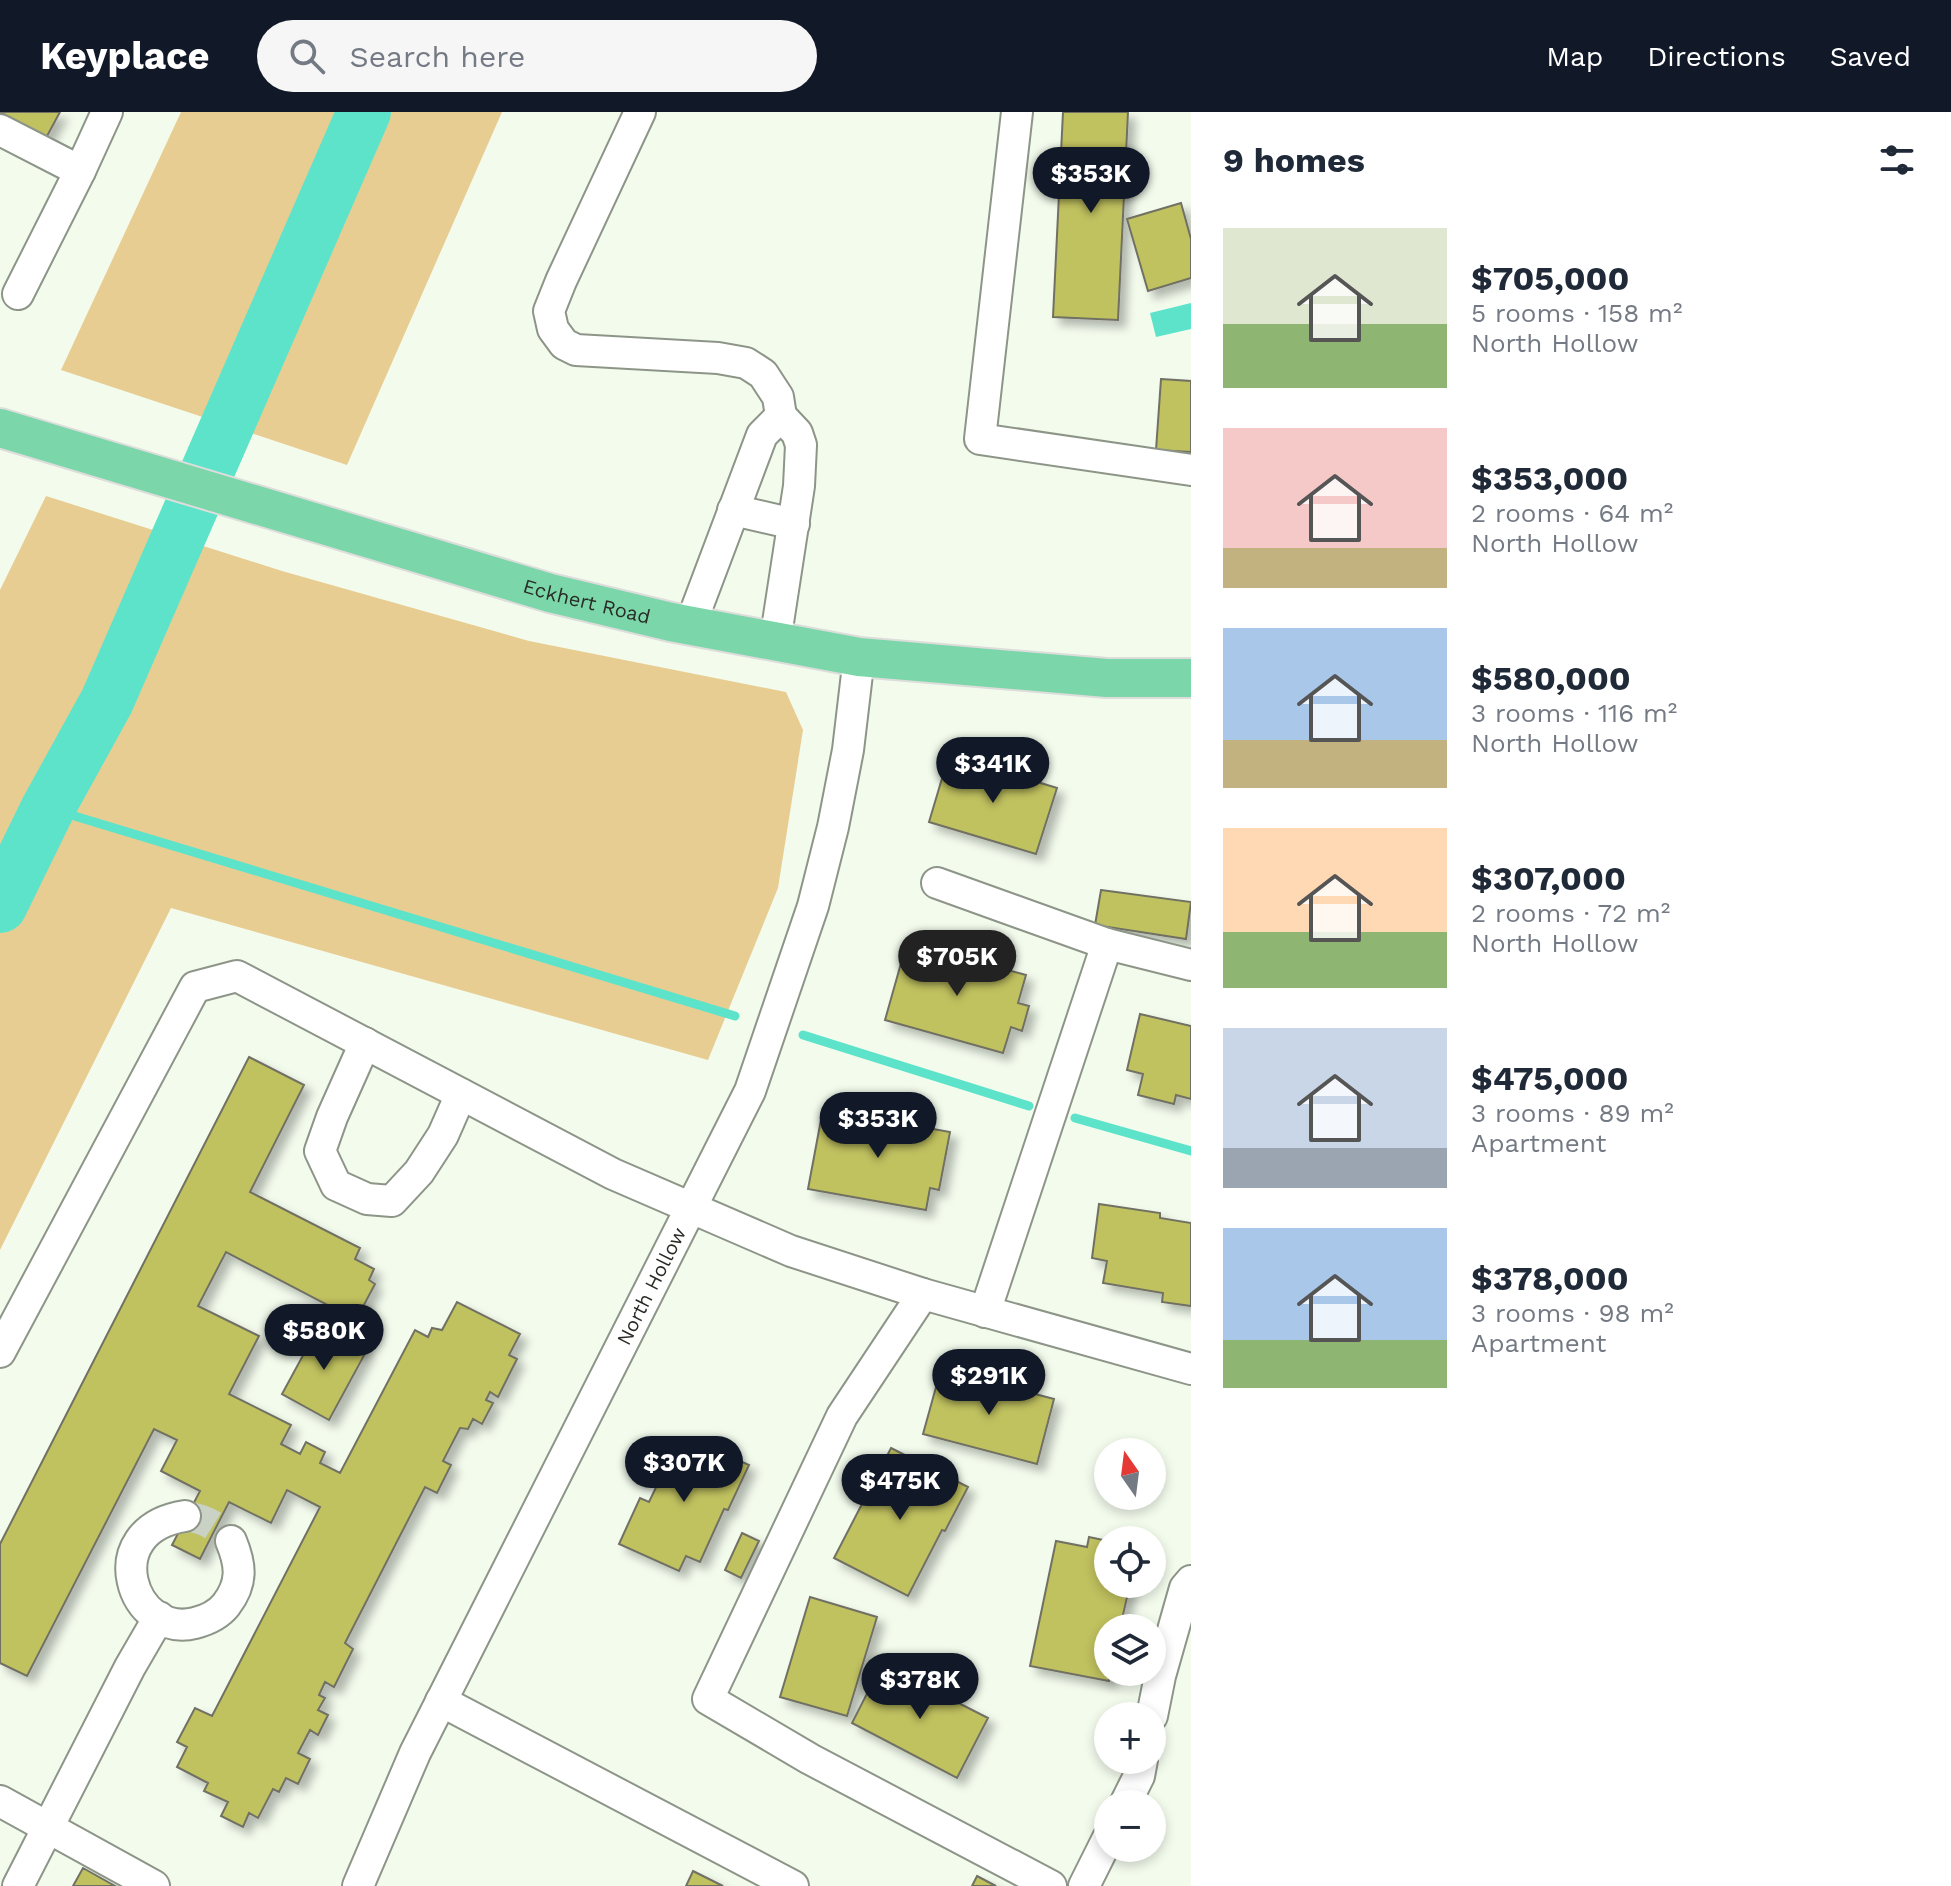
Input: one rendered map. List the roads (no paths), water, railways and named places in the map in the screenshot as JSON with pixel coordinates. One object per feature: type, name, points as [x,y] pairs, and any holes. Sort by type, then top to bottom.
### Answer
[{"type":"main road","name":"Eckhert Road","points":[[0,428],[550,593],[690,626],[859,657],[1107,678],[1191,678]]},
{"type":"street","points":[[18,294],[107,112]]},
{"type":"street","points":[[640,112],[557,291],[549,311],[553,329],[564,344],[576,350],[718,358],[746,363],[763,374],[778,397],[781,416],[797,433],[801,445],[794,524],[775,642]]},
{"type":"street","points":[[1017,112],[980,439],[1191,470]]},
{"type":"street","points":[[0,130],[80,171]]},
{"type":"street","points":[[690,626],[762,435],[781,416]]},
{"type":"street","points":[[733,510],[794,524]]},
{"type":"street","name":"North Hollow","points":[[358,1886],[415,1753],[750,1091],[813,906],[833,827],[848,750],[859,657]]},
{"type":"street","points":[[937,883],[1107,944],[1191,965]]},
{"type":"street","points":[[985,1312],[1107,944]]},
{"type":"street","points":[[0,1352],[195,987],[237,976],[613,1174],[791,1251],[923,1294],[1191,1369]]},
{"type":"street","points":[[365,1043],[320,1151],[336,1185],[367,1199],[392,1201],[419,1172],[443,1135],[461,1094]]},
{"type":"street","points":[[923,1294],[842,1416],[708,1699],[810,1759],[1051,1886]]},
{"type":"street","points":[[185,1516],[153,1526],[133,1554],[133,1587],[141,1602],[159,1617],[189,1624],[207,1620],[222,1610],[234,1595],[239,1577],[238,1559],[231,1541]]},
{"type":"street","points":[[1155,1702],[1185,1588],[1191,1581]]},
{"type":"street","points":[[18,1886],[130,1667],[159,1617]]},
{"type":"street","points":[[441,1701],[793,1886]]},
{"type":"street","points":[[0,1801],[154,1886]]},
{"type":"street","points":[[1084,1886],[1096,1862]]},
{"type":"water","points":[[1191,303],[1191,329],[1156,337],[1150,313]]},
{"type":"waterway","points":[[0,906],[48,808],[107,701],[364,112]]},
{"type":"waterway","points":[[48,808],[735,1016]]},
{"type":"waterway","points":[[803,1035],[1029,1106]]},
{"type":"waterway","points":[[1075,1118],[1191,1151]]},
{"type":"tunnel","points":[[185,1516],[211,1524],[231,1541]]}]
